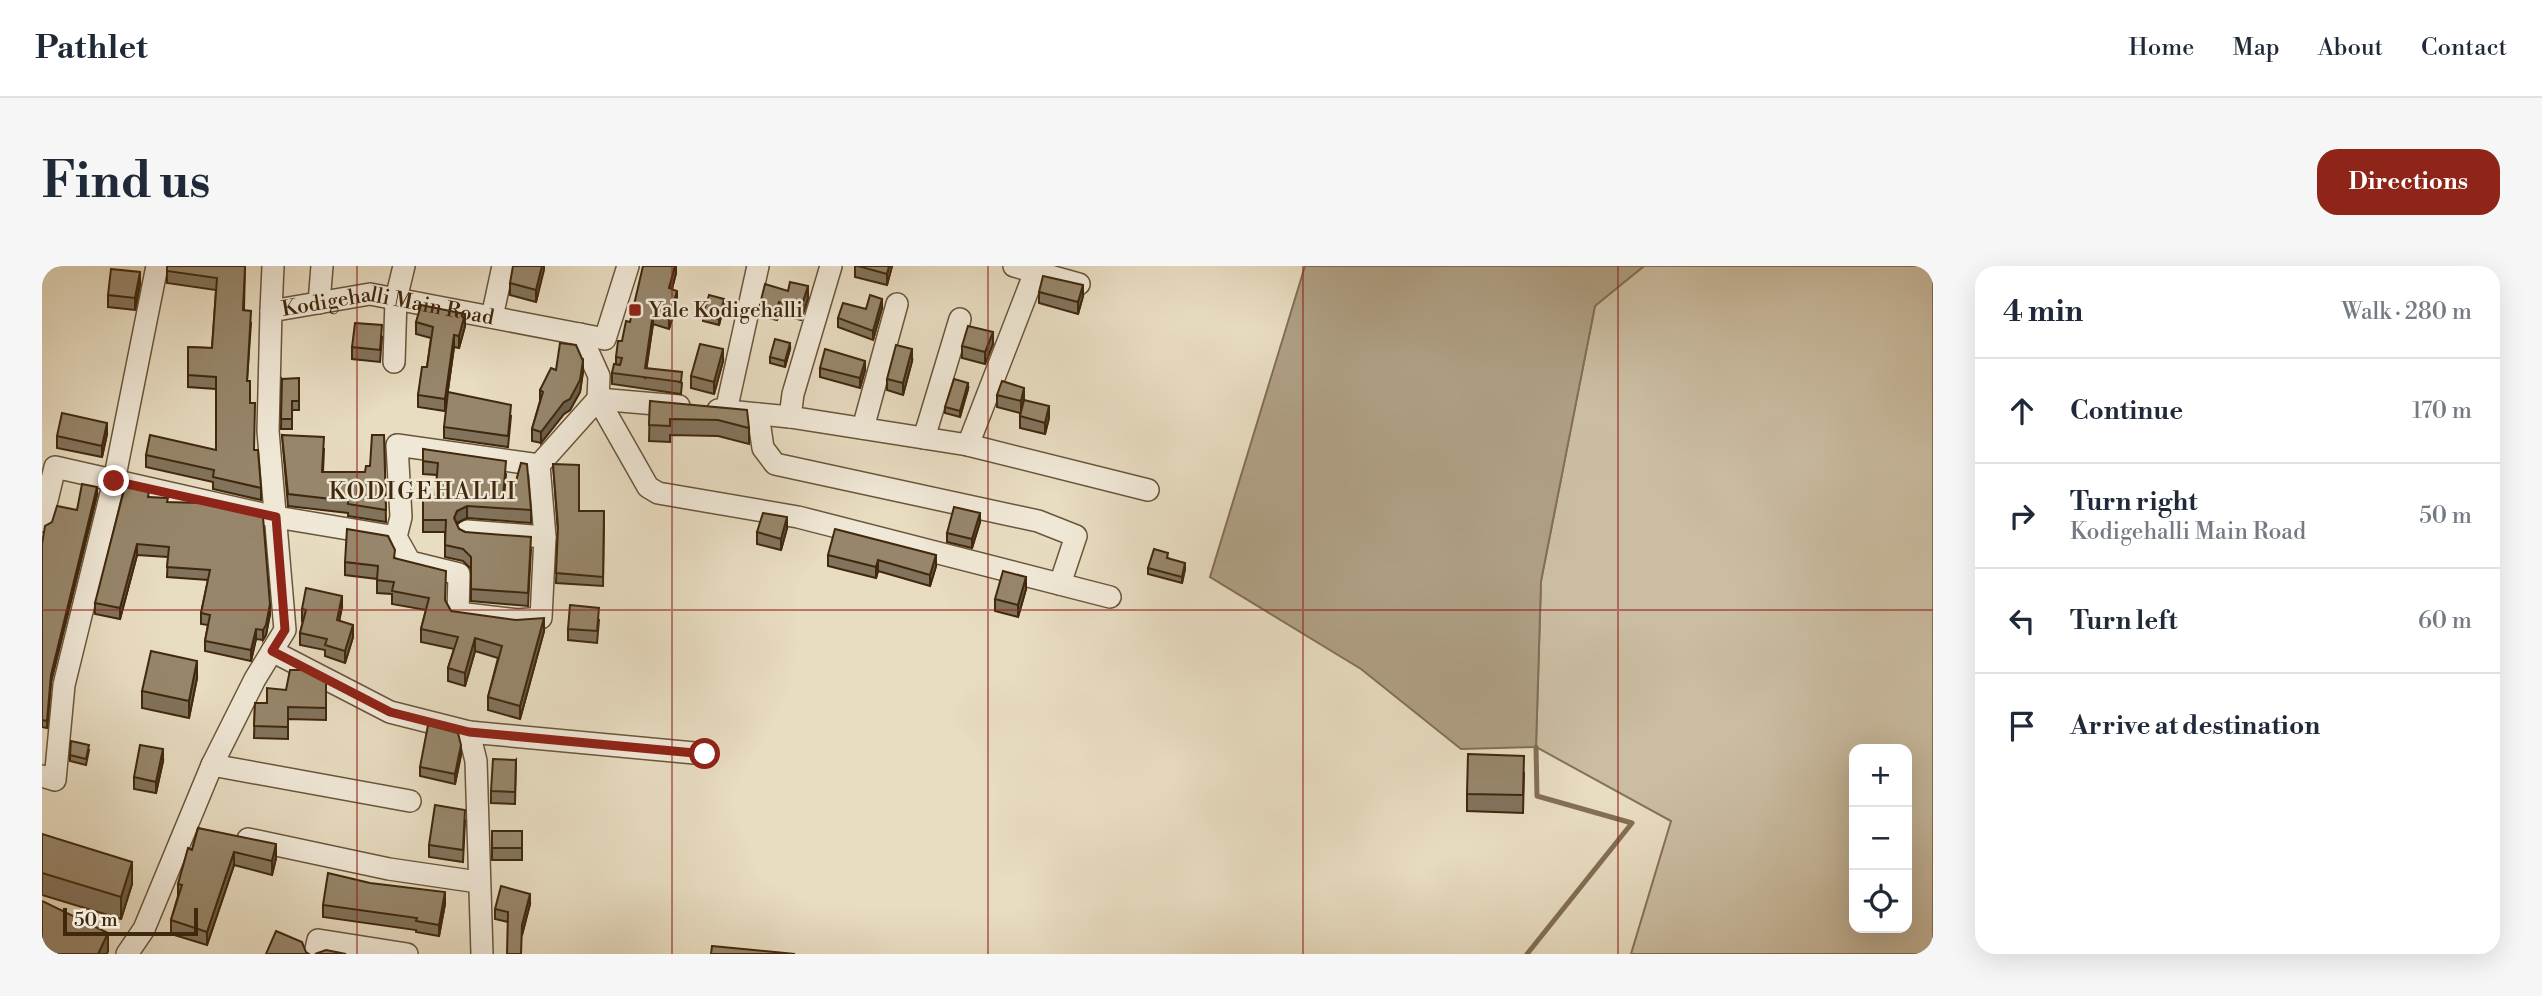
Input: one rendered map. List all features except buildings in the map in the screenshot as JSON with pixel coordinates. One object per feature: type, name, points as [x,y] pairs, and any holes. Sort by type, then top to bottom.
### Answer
[{"type":"street","points":[[42,776],[55,780],[64,685],[114,481],[157,266]]},
{"type":"street","points":[[271,311],[273,266]]},
{"type":"street","points":[[319,303],[322,266]]},
{"type":"street","points":[[394,362],[396,299],[404,266]]},
{"type":"street","points":[[492,317],[503,266]]},
{"type":"street","name":"Kodigehalli Main Road","points":[[127,954],[144,929],[184,825],[212,765],[285,630],[268,431],[271,311],[370,294],[605,339],[628,266]]},
{"type":"street","points":[[726,411],[758,266]]},
{"type":"street","points":[[790,417],[793,394],[831,266]]},
{"type":"street","points":[[1014,266],[1079,284]]},
{"type":"street","points":[[968,445],[1035,272]]},
{"type":"street","points":[[863,428],[897,304]]},
{"type":"street","points":[[924,438],[960,319]]},
{"type":"street","points":[[580,334],[599,376],[598,399],[648,487],[658,493],[798,517],[1110,597]]},
{"type":"street","points":[[598,399],[790,417],[968,445],[1148,490]]},
{"type":"street","points":[[539,465],[397,445],[401,517],[396,537],[410,562],[459,574],[458,612],[518,620],[541,618],[545,537],[539,465],[598,399]]},
{"type":"street","points":[[758,414],[762,449],[775,464],[1038,521],[1076,536],[1060,584]]},
{"type":"street","points":[[42,522],[55,467],[276,517],[396,537]]},
{"type":"street","points":[[467,531],[545,537]]},
{"type":"street","points":[[272,651],[390,712],[469,732],[705,754]]},
{"type":"street","points":[[469,732],[475,761],[482,954]]},
{"type":"street","points":[[212,765],[410,802]]},
{"type":"street","points":[[184,825],[389,869],[478,882]]},
{"type":"street","points":[[315,954],[318,940],[407,954]]},
{"type":"shaded area","points":[[1305,266],[1644,266],[1595,306],[1541,581],[1536,747],[1461,749],[1361,669],[1210,577]]},
{"type":"shaded area","points":[[1644,266],[1933,266],[1933,954],[1631,954],[1671,821],[1536,747],[1541,581],[1595,305]]},
{"type":"waterway","points":[[1527,954],[1632,823],[1537,796],[1536,747]]},
{"type":"place","name":"Yale Kodigehalli","points":[[635,310]]},
{"type":"district","name":"KODIGEHALLI","points":[[423,491]]},
{"type":"route","points":[[114,481],[276,517],[285,630],[272,651],[390,712],[469,732],[705,754]]}]
